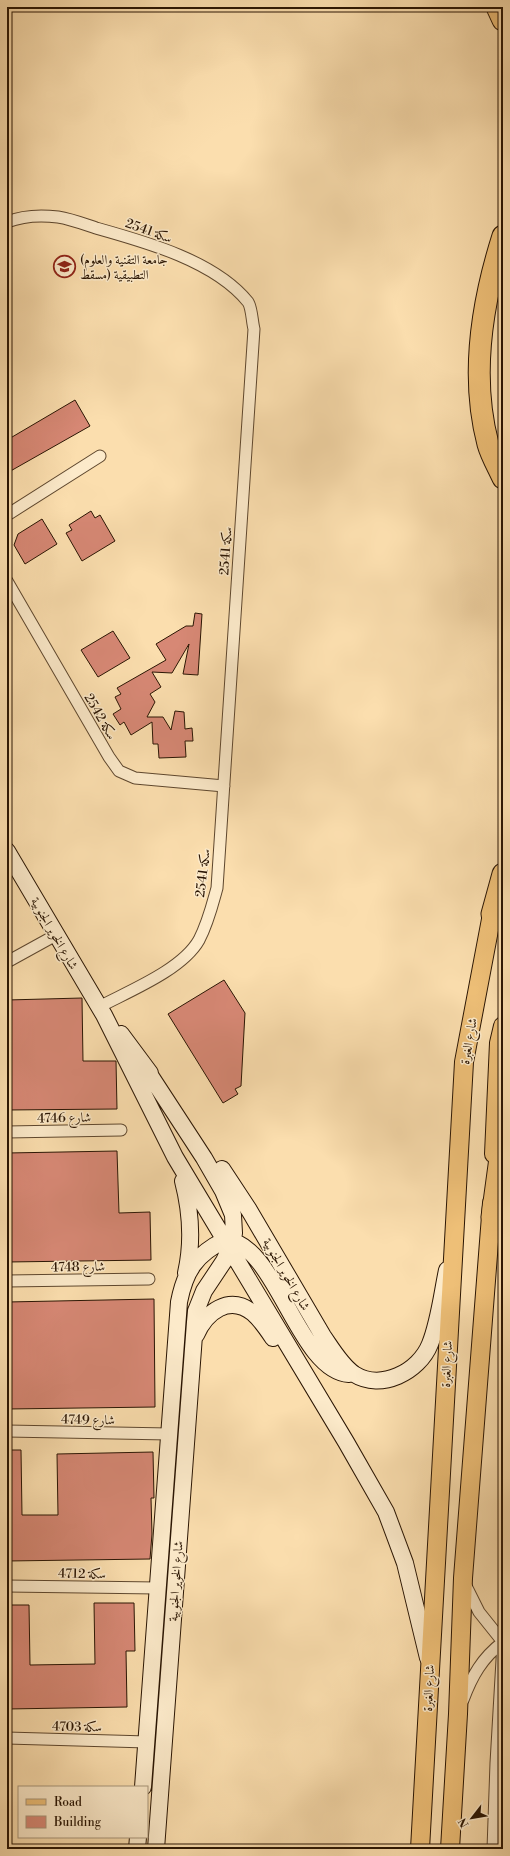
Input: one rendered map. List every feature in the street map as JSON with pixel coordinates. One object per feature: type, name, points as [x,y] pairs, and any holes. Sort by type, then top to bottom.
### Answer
[{"type":"highway","points":[[497,7],[503,20]]},
{"type":"highway","points":[[503,236],[492,269],[481,337],[479,393],[488,445],[503,478]]},
{"type":"highway","points":[[492,914],[503,874]]},
{"type":"highway","points":[[492,1217],[503,1136]]},
{"type":"main road","name":"شارع الغبرة","points":[[420,1849],[429,1664],[464,1062],[492,914],[503,884]]},
{"type":"main road","points":[[450,1849],[458,1714],[463,1578],[492,1217],[500,1043],[503,1026]]},
{"type":"street","name":"سكة 2541","points":[[7,222],[19,218],[58,217],[122,235],[164,250],[204,268],[228,283],[249,304],[254,329],[217,888],[208,922],[199,941],[188,955],[174,967],[101,1011]]},
{"type":"street","points":[[7,515],[100,456]]},
{"type":"street","name":"سكة 2542","points":[[7,581],[109,757],[119,771],[135,778],[224,786]]},
{"type":"street","name":"شارع الخوير الجنوبية","points":[[7,851],[101,1011],[174,1157],[230,1244],[377,1495],[396,1536],[405,1563],[429,1664]]},
{"type":"street","points":[[7,962],[56,935]]},
{"type":"street","name":"شارع الخوير الجنوبية","points":[[101,1011],[120,1032],[144,1066],[188,1120],[256,1222],[323,1336],[340,1360],[354,1374]]},
{"type":"street","points":[[144,1066],[204,1158],[223,1191],[233,1215],[230,1244],[250,1252],[257,1259],[295,1321],[321,1358],[336,1370],[343,1373],[354,1374],[380,1381],[404,1373],[423,1358],[434,1332],[453,1242]]},
{"type":"street","name":"4746 شارع","points":[[7,1132],[121,1130]]},
{"type":"street","points":[[174,1157],[182,1176],[190,1217],[189,1258],[185,1279]]},
{"type":"street","name":"شارع الخوير الجنوبية","points":[[142,1786],[147,1742],[156,1588],[179,1302],[185,1279],[200,1256],[210,1248],[230,1244]]},
{"type":"street","name":"شارع الخوير الجنوبية","points":[[156,1849],[196,1311],[204,1291],[230,1244]]},
{"type":"street","name":"4748 شارع","points":[[7,1281],[149,1279]]},
{"type":"street","points":[[193,1349],[196,1334],[203,1322],[213,1311],[226,1306],[238,1306],[252,1312],[264,1324],[328,1423],[346,1442]]},
{"type":"street","name":"4749 شارع","points":[[7,1431],[169,1434]]},
{"type":"street","points":[[463,1578],[479,1612],[503,1642],[499,1763],[493,1849]]},
{"type":"street","name":"سكة 4712","points":[[7,1586],[156,1588]]},
{"type":"street","points":[[458,1714],[473,1674],[481,1662],[503,1642]]},
{"type":"street","name":"4703 سكة","points":[[7,1738],[147,1742]]},
{"type":"street","points":[[137,1849],[138,1838]]},
{"type":"building","points":[[75,400],[90,426],[7,473],[7,440]]},
{"type":"building","points":[[91,511],[95,518],[100,515],[115,541],[82,561],[66,533],[72,530],[69,525]]},
{"type":"building","points":[[42,519],[57,544],[25,564],[14,545],[18,534]]},
{"type":"building","points":[[195,613],[202,614],[198,675],[183,674],[189,644],[172,673],[152,672],[161,687],[150,694],[155,702],[147,717],[163,717],[171,730],[175,711],[184,712],[185,729],[192,728],[193,741],[185,741],[186,757],[159,758],[158,744],[153,744],[152,722],[131,735],[124,722],[120,725],[113,714],[121,709],[115,697],[121,694],[117,688],[166,660],[156,644],[186,626],[193,626]]},
{"type":"building","points":[[113,631],[130,658],[98,677],[81,650]]},
{"type":"building","points":[[224,980],[245,1013],[241,1086],[235,1089],[238,1094],[223,1103],[168,1014]]},
{"type":"building","points":[[82,998],[83,1061],[116,1061],[117,1109],[7,1110],[7,1000]]},
{"type":"building","points":[[117,1151],[119,1213],[150,1212],[151,1260],[7,1262],[7,1153]]},
{"type":"building","points":[[154,1299],[155,1407],[7,1409],[7,1302]]},
{"type":"building","points":[[7,1450],[21,1450],[22,1515],[58,1515],[57,1454],[153,1452],[154,1498],[151,1498],[152,1534],[150,1559],[7,1561]]},
{"type":"building","points":[[94,1603],[134,1603],[135,1651],[126,1651],[127,1707],[7,1709],[7,1605],[29,1605],[30,1665],[95,1664]]},
{"type":"place","name":"(جامعة التقنية والعلوم التطبيقية (مسقط","points":[[64,266]]}]
